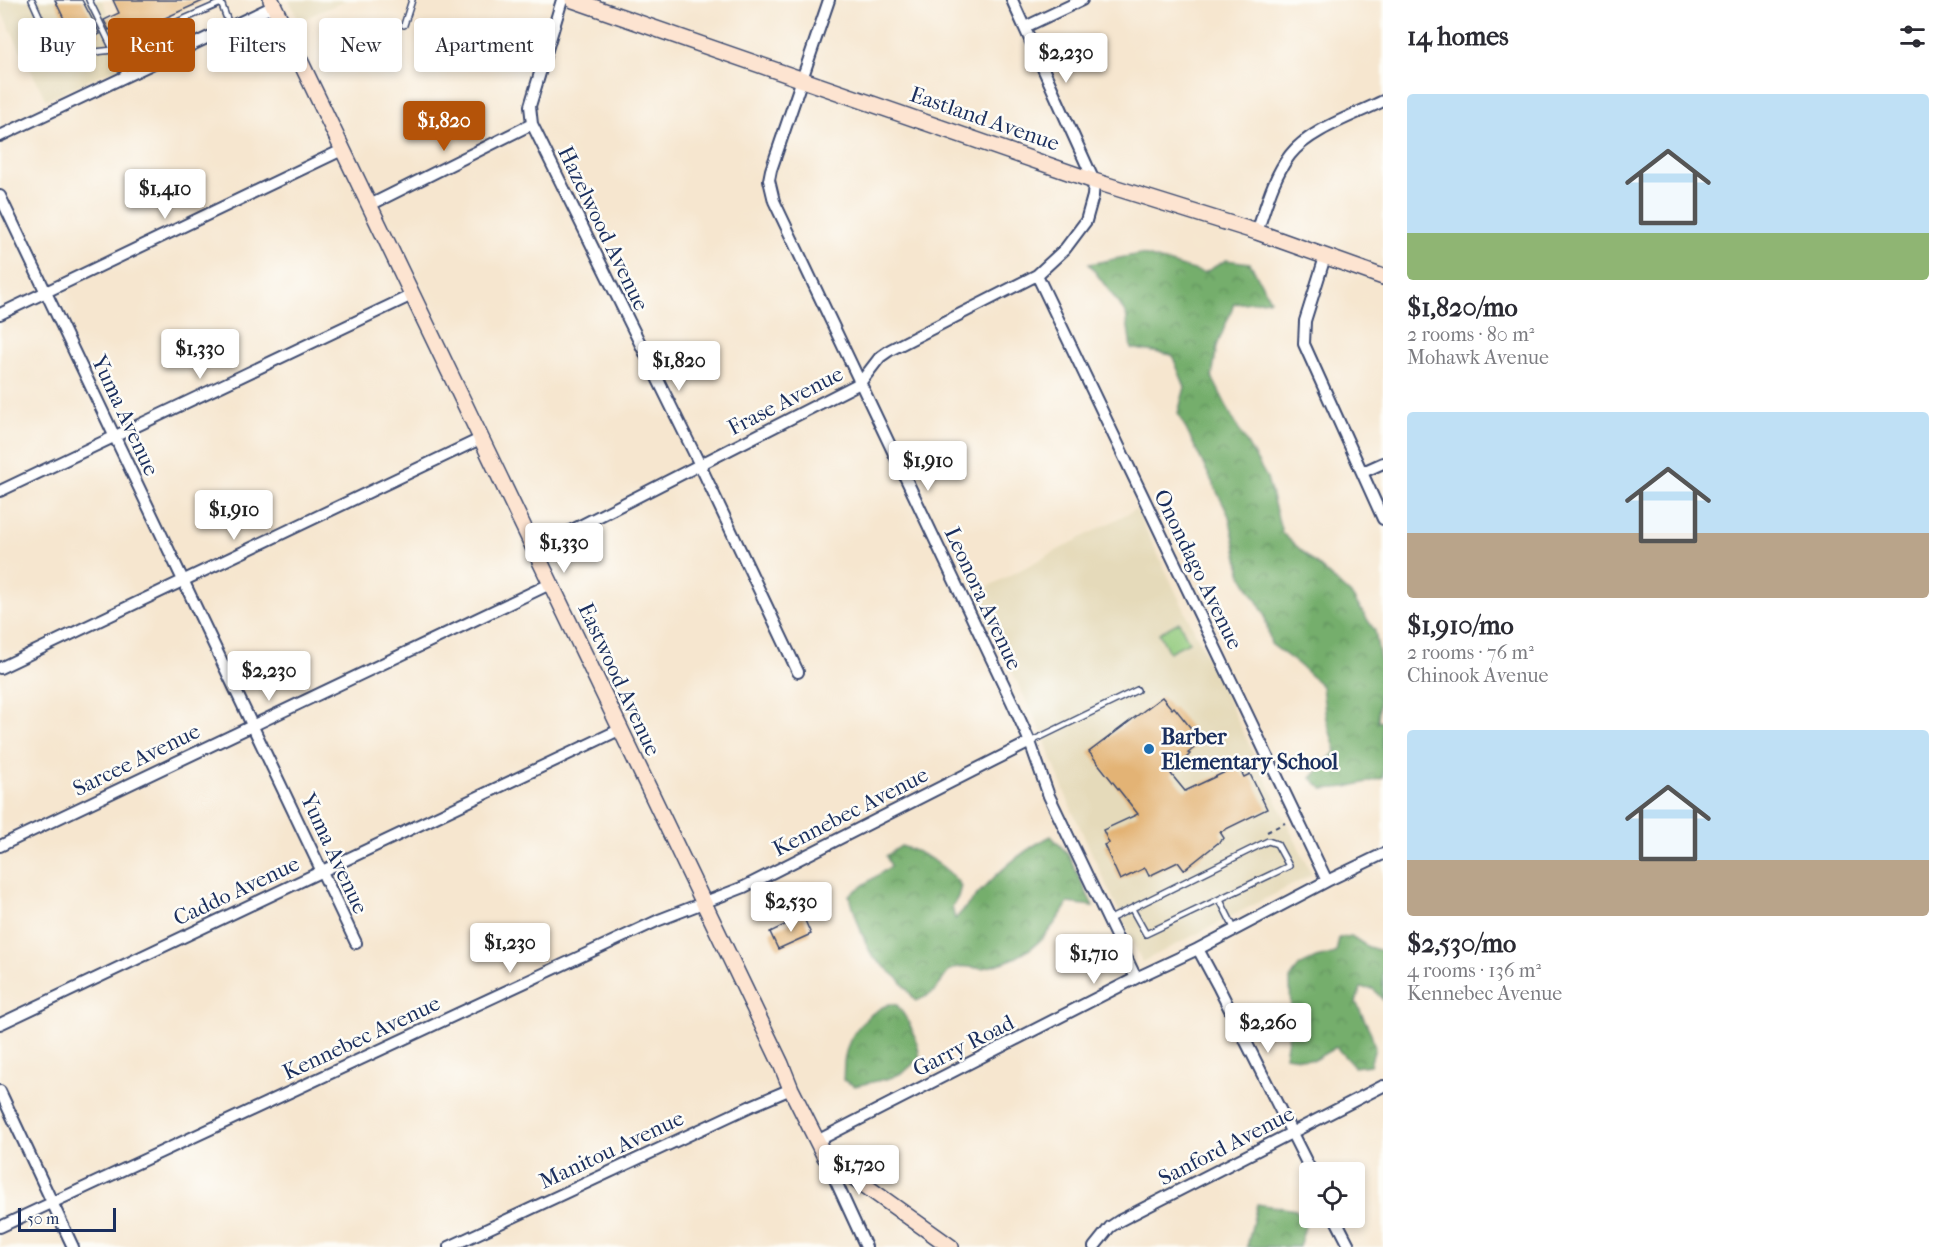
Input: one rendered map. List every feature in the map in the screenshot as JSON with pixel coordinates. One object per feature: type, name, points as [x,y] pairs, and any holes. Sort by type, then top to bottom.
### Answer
[{"type":"street","points":[[370,205],[532,124],[530,106],[562,0]]},
{"type":"street","name":"Eastland Avenue","points":[[573,0],[1094,180],[1257,232],[1383,277]]},
{"type":"street","name":"Leonora Avenue","points":[[829,0],[771,170],[771,191],[774,201],[1030,742],[1049,796],[1136,978]]},
{"type":"street","points":[[1012,0],[1094,180]]},
{"type":"street","points":[[1025,27],[1082,0]]},
{"type":"street","points":[[246,18],[273,3]]},
{"type":"street","name":"Eastwood Avenue","points":[[273,3],[619,730],[781,1064],[866,1247]]},
{"type":"street","points":[[0,136],[207,38]]},
{"type":"street","points":[[1257,232],[1277,176],[1289,156],[1322,130],[1383,101]]},
{"type":"street","name":"Hazelwood Avenue","points":[[532,124],[700,465],[798,672]]},
{"type":"street","points":[[0,314],[342,150]]},
{"type":"street","name":"Frase Avenue","points":[[533,550],[860,383],[880,357],[890,350],[1037,275],[1065,249],[1086,221],[1092,202],[1094,180]]},
{"type":"street","name":"Yuma Avenue","points":[[0,196],[356,943]]},
{"type":"street","points":[[1325,257],[1305,321],[1304,344],[1383,519]]},
{"type":"street","name":"Onondago Avenue","points":[[1037,275],[1327,881]]},
{"type":"street","points":[[0,491],[412,295]]},
{"type":"street","points":[[0,668],[480,439]]},
{"type":"street","points":[[1363,472],[1383,463]]},
{"type":"street","name":"Sarcee Avenue","points":[[0,846],[550,584]]},
{"type":"street","name":"Caddo Avenue","points":[[0,1024],[619,730]]},
{"type":"street","name":"Kennebec Avenue","points":[[0,1227],[659,920],[744,887],[1030,742]]},
{"type":"street","name":"Garry Road","points":[[817,1141],[1383,854]]},
{"type":"street","points":[[1198,949],[1307,1162]]},
{"type":"street","name":"Sanford Avenue","points":[[1094,1247],[1103,1234],[1119,1221],[1383,1086]]},
{"type":"street","name":"Manitou Avenue","points":[[448,1247],[791,1089]]},
{"type":"street","points":[[0,1091],[73,1247]]},
{"type":"street","points":[[825,1157],[951,1247]]},
{"type":"street","points":[[1340,1228],[1350,1247]]},
{"type":"lane","points":[[32,0],[55,51],[68,62],[94,52],[108,51]]},
{"type":"lane","points":[[89,0],[108,40]]},
{"type":"lane","points":[[404,25],[412,0]]},
{"type":"lane","points":[[184,18],[220,2],[226,18]]},
{"type":"lane","points":[[124,72],[126,76]]},
{"type":"lane","points":[[1030,742],[1137,690]]},
{"type":"lane","points":[[1108,920],[1268,841],[1277,843],[1289,866],[1146,934],[1132,909]]},
{"type":"lane","points":[[1220,900],[1234,930]]},
{"type":"path","points":[[1278,827],[1285,823]]},
{"type":"shaded area","points":[[0,0],[102,0],[109,18],[108,72],[46,100],[32,72],[96,72],[96,18],[18,18],[18,45],[0,9]]},
{"type":"shaded area","points":[[289,0],[347,0],[306,18],[298,18]]},
{"type":"shaded area","name":"Barber Elementary School","points":[[1136,509],[1312,875],[1142,962],[1071,808],[1040,729],[974,594]]},
{"type":"green space","points":[[1140,254],[1204,273],[1226,260],[1250,263],[1270,300],[1234,304],[1217,346],[1212,377],[1267,478],[1282,533],[1352,596],[1375,631],[1381,665],[1378,722],[1383,721],[1383,778],[1347,787],[1323,789],[1311,778],[1336,751],[1326,719],[1322,686],[1271,644],[1264,613],[1242,576],[1229,516],[1178,413],[1185,387],[1172,355],[1131,348],[1126,313],[1089,264]]},
{"type":"green space","points":[[1179,622],[1189,642],[1169,652],[1159,633]]},
{"type":"green space","points":[[1051,836],[1068,854],[1093,906],[1068,903],[1043,938],[1023,954],[1011,960],[982,968],[953,969],[934,991],[916,1001],[900,980],[872,956],[849,895],[891,866],[886,856],[901,846],[926,856],[956,879],[961,886],[952,907],[955,919],[1011,862]]},
{"type":"green space","points":[[1351,936],[1368,947],[1383,951],[1383,1000],[1373,989],[1361,988],[1356,1002],[1371,1033],[1375,1048],[1370,1065],[1354,1067],[1336,1047],[1314,1060],[1285,1056],[1291,1020],[1290,979],[1299,966],[1316,958],[1336,953],[1339,938]]},
{"type":"green space","points":[[889,1004],[897,1005],[906,1018],[915,1036],[920,1058],[904,1072],[890,1078],[855,1086],[843,1080],[847,1047],[855,1031],[867,1018]]},
{"type":"green space","points":[[1257,1204],[1296,1210],[1299,1216],[1299,1228],[1305,1228],[1299,1247],[1247,1247]]},
{"type":"building","points":[[55,0],[82,0],[92,18],[64,18]]},
{"type":"building","points":[[113,0],[205,0],[165,18],[108,18],[119,13]]},
{"type":"building","points":[[1162,697],[1172,709],[1174,707],[1202,742],[1188,753],[1190,754],[1171,774],[1185,791],[1238,766],[1244,777],[1250,774],[1267,809],[1220,832],[1224,838],[1184,870],[1178,862],[1149,876],[1145,868],[1120,880],[1104,845],[1109,843],[1103,830],[1138,814],[1089,752]]},
{"type":"building","points":[[803,916],[811,934],[778,949],[770,932]]},
{"type":"place","name":"Barber Elementary School","points":[[1149,749]]}]
